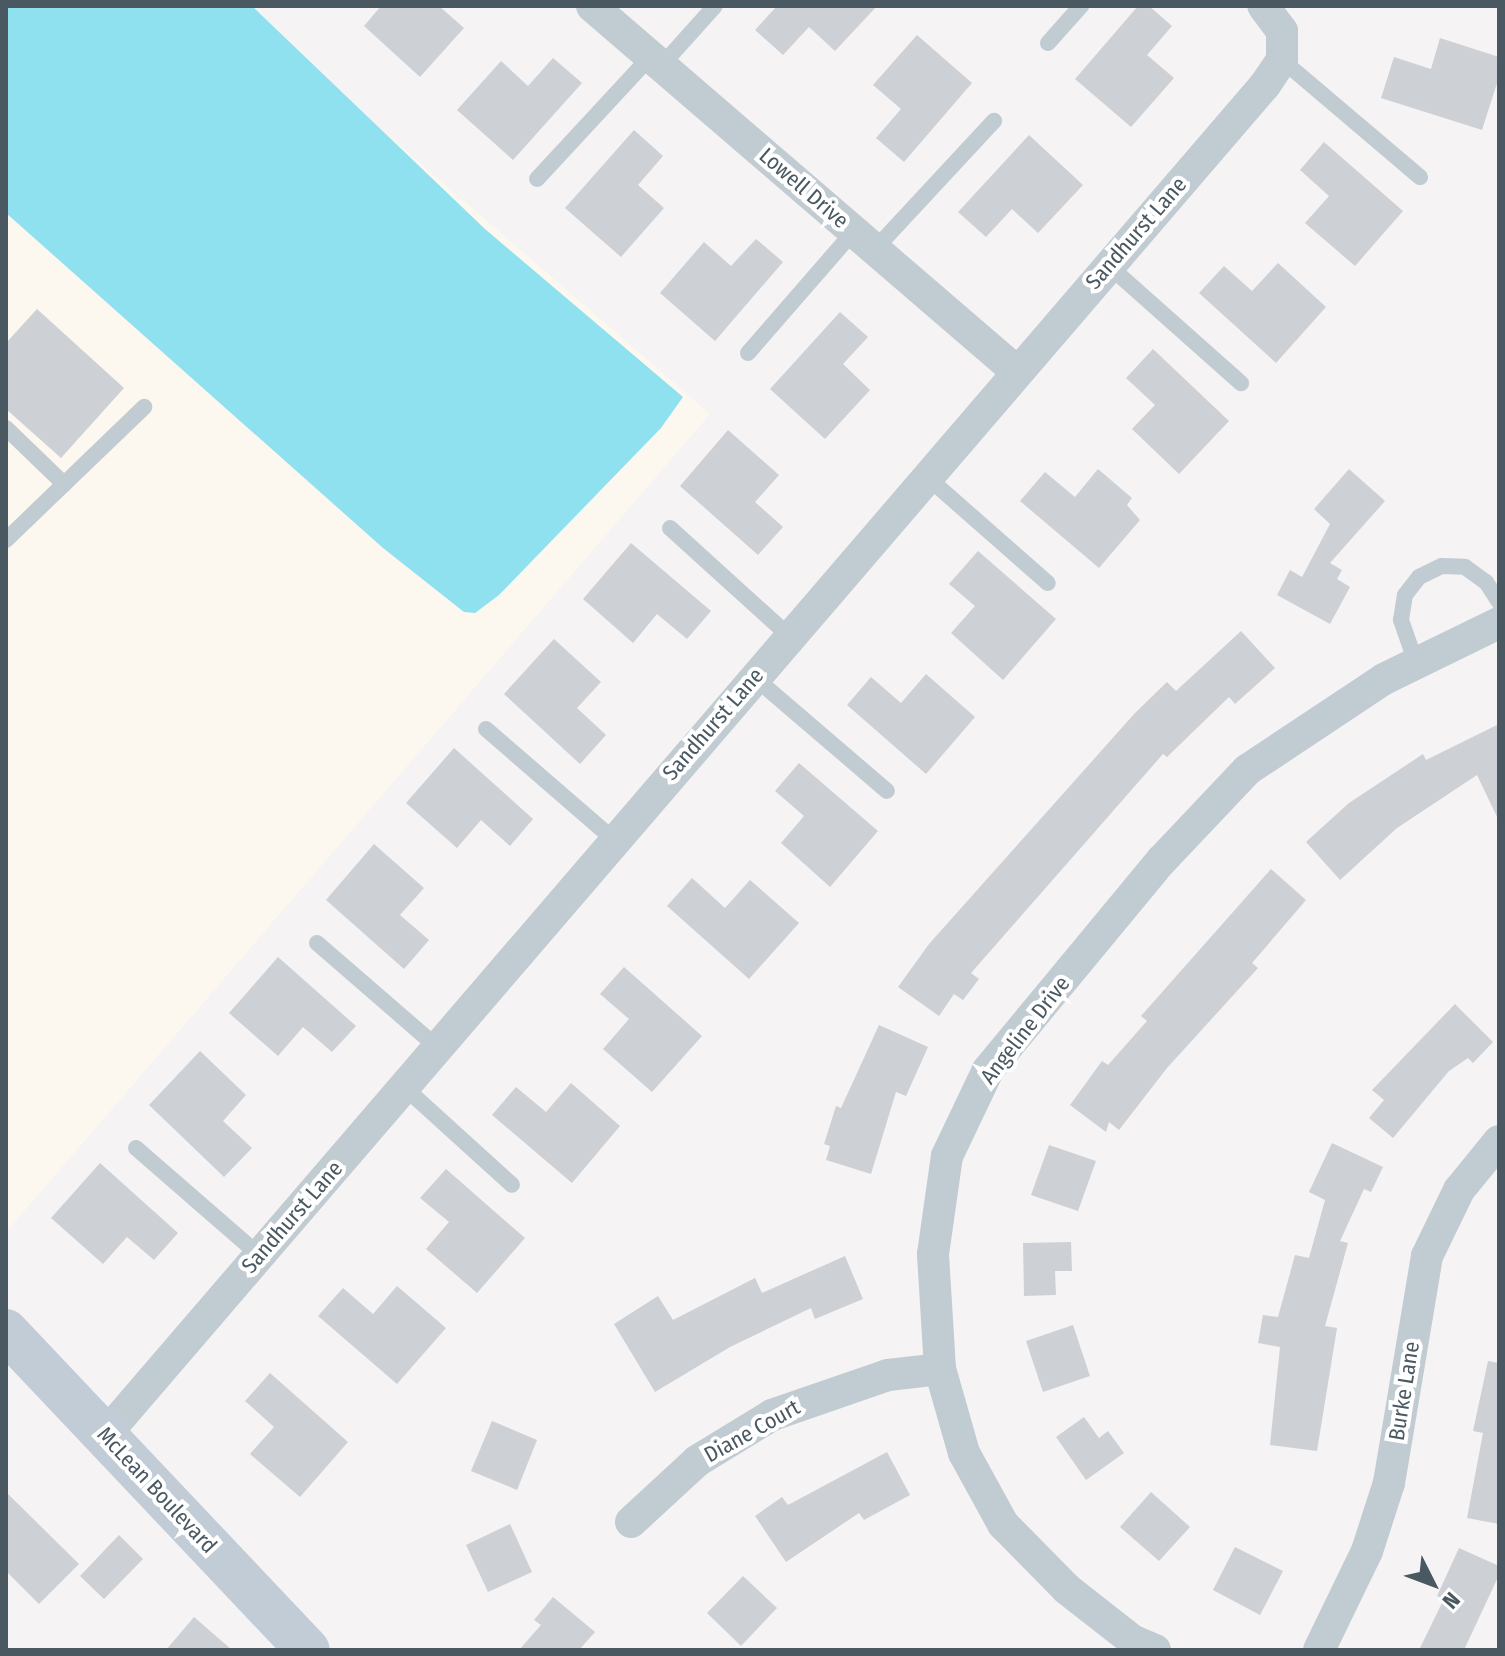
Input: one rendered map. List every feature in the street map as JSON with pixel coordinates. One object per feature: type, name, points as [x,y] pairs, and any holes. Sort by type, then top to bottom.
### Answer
[{"type":"main road","name":"McLean Boulevard","points":[[6,1331],[308,1650]]},
{"type":"street","name":"Lowell Drive","points":[[592,6],[1016,371]]},
{"type":"street","points":[[1263,6],[1282,31],[1282,60]]},
{"type":"street","name":"Sandhurst Lane","points":[[105,1435],[1282,60]]},
{"type":"street","name":"Angeline Drive","points":[[1138,1647],[1067,1589],[1003,1524],[964,1453],[940,1369],[933,1254],[947,1156],[988,1070],[1162,860],[1247,770],[1305,727],[1416,663],[1499,623]]},
{"type":"street","name":"Burke Lane","points":[[1319,1650],[1367,1551],[1389,1483],[1427,1256],[1459,1190],[1499,1141]]},
{"type":"street","name":"Diane Court","points":[[631,1522],[697,1461],[772,1415],[888,1375],[940,1369]]},
{"type":"lane","points":[[537,179],[715,6]]},
{"type":"lane","points":[[1048,43],[1081,6]]},
{"type":"lane","points":[[1282,60],[1420,177]]},
{"type":"lane","points":[[748,353],[864,240],[994,121]]},
{"type":"lane","points":[[1108,265],[1241,383]]},
{"type":"lane","points":[[6,540],[144,407]]},
{"type":"lane","points":[[6,428],[64,484]]},
{"type":"lane","points":[[926,476],[1048,583]]},
{"type":"lane","points":[[670,528],[789,636]]},
{"type":"lane","points":[[1416,663],[1401,620],[1405,595],[1419,577],[1442,566],[1465,567],[1486,582],[1499,602]]},
{"type":"lane","points":[[754,677],[887,791]]},
{"type":"lane","points":[[486,729],[614,840]]},
{"type":"lane","points":[[317,943],[437,1047]]},
{"type":"lane","points":[[403,1086],[512,1185]]},
{"type":"lane","points":[[136,1148],[259,1255]]},
{"type":"shaded area","points":[[6,6],[238,6],[710,414],[6,1232]]},
{"type":"water","points":[[6,6],[252,6],[485,229],[683,397],[661,428],[499,595],[475,613],[464,612],[383,548],[6,213]]},
{"type":"building","points":[[381,6],[439,6],[464,28],[420,77],[364,26]]},
{"type":"building","points":[[777,6],[877,6],[835,51],[809,27],[783,55],[755,30]]},
{"type":"building","points":[[1138,6],[1149,6],[1172,26],[1147,55],[1174,78],[1131,127],[1075,79]]},
{"type":"building","points":[[917,35],[972,83],[904,162],[876,138],[901,109],[873,85]]},
{"type":"building","points":[[1440,38],[1499,57],[1499,77],[1482,130],[1381,98],[1394,57],[1431,69]]},
{"type":"building","points":[[553,58],[582,83],[513,160],[457,110],[501,61],[528,86]]},
{"type":"building","points":[[634,130],[663,156],[638,185],[664,208],[621,257],[565,208]]},
{"type":"building","points":[[1029,135],[1083,185],[1038,233],[1012,209],[986,237],[958,212]]},
{"type":"building","points":[[1324,142],[1403,211],[1355,266],[1305,223],[1329,196],[1300,170]]},
{"type":"building","points":[[756,239],[783,262],[715,341],[660,293],[704,242],[731,266]]},
{"type":"building","points":[[1278,263],[1326,307],[1276,363],[1199,293],[1224,266],[1252,291]]},
{"type":"building","points":[[37,309],[124,388],[61,458],[6,409],[6,343]]},
{"type":"building","points":[[840,312],[868,337],[843,364],[870,390],[825,439],[770,389]]},
{"type":"building","points":[[1153,349],[1229,421],[1179,474],[1132,429],[1155,405],[1126,378]]},
{"type":"building","points":[[728,430],[779,475],[755,502],[783,527],[758,555],[680,486]]},
{"type":"building","points":[[1098,469],[1132,498],[1127,505],[1140,520],[1099,568],[1020,501],[1045,472],[1075,497]]},
{"type":"building","points":[[1349,469],[1385,501],[1330,563],[1342,570],[1337,579],[1350,587],[1330,624],[1277,595],[1290,570],[1302,577],[1330,524],[1314,509]]},
{"type":"building","points":[[631,543],[711,611],[687,639],[657,614],[633,643],[583,599]]},
{"type":"building","points":[[978,551],[1056,619],[1003,680],[951,633],[975,606],[949,584]]},
{"type":"building","points":[[1241,631],[1275,668],[1235,704],[1229,697],[1167,757],[1163,754],[971,973],[979,979],[963,1000],[954,994],[939,1016],[898,987],[929,944],[1135,713],[1167,682],[1176,691]]},
{"type":"building","points":[[554,639],[601,682],[577,708],[606,735],[580,764],[504,694]]},
{"type":"building","points":[[926,674],[975,717],[926,774],[847,705],[871,677],[901,703]]},
{"type":"building","points":[[1499,724],[1499,821],[1477,775],[1397,828],[1340,880],[1306,842],[1349,803],[1423,754],[1426,760]]},
{"type":"building","points":[[454,748],[533,819],[510,846],[481,820],[457,848],[406,803]]},
{"type":"building","points":[[799,763],[878,831],[830,887],[781,843],[804,816],[775,791]]},
{"type":"building","points":[[374,844],[424,888],[400,915],[429,940],[404,969],[326,900]]},
{"type":"building","points":[[1271,869],[1306,900],[1252,963],[1258,968],[1167,1068],[1119,1130],[1109,1122],[1106,1132],[1070,1105],[1102,1061],[1108,1065],[1147,1021],[1141,1016]]},
{"type":"building","points":[[692,878],[725,908],[750,880],[799,923],[749,979],[667,906]]},
{"type":"building","points":[[278,957],[356,1026],[332,1052],[303,1027],[278,1056],[229,1013]]},
{"type":"building","points":[[624,967],[702,1036],[652,1092],[603,1049],[629,1019],[600,994]]},
{"type":"building","points":[[1455,1004],[1493,1042],[1473,1063],[1468,1058],[1449,1071],[1393,1138],[1369,1118],[1384,1100],[1372,1090]]},
{"type":"building","points":[[879,1025],[928,1047],[906,1096],[896,1092],[871,1174],[826,1160],[830,1146],[824,1144],[836,1106],[841,1108]]},
{"type":"building","points":[[200,1051],[246,1095],[223,1121],[252,1148],[224,1177],[149,1105]]},
{"type":"building","points":[[571,1083],[620,1126],[572,1183],[492,1115],[516,1087],[546,1112]]},
{"type":"building","points":[[1332,1143],[1383,1167],[1371,1192],[1364,1189],[1340,1241],[1348,1243],[1325,1326],[1337,1328],[1317,1451],[1270,1445],[1280,1347],[1258,1343],[1263,1315],[1278,1317],[1295,1255],[1309,1258],[1325,1200],[1309,1192]]},
{"type":"building","points":[[1049,1145],[1096,1161],[1078,1211],[1031,1195]]},
{"type":"building","points":[[100,1163],[178,1233],[154,1260],[127,1237],[103,1264],[51,1218]]},
{"type":"building","points":[[446,1169],[525,1238],[477,1293],[426,1249],[449,1222],[420,1198]]},
{"type":"building","points":[[1071,1242],[1072,1271],[1055,1271],[1056,1295],[1024,1296],[1023,1243]]},
{"type":"building","points":[[845,1256],[863,1299],[815,1319],[811,1308],[730,1347],[655,1392],[614,1324],[658,1296],[673,1320],[755,1278],[762,1293]]},
{"type":"building","points":[[397,1286],[446,1328],[397,1384],[318,1316],[343,1288],[373,1314]]},
{"type":"building","points":[[1073,1325],[1090,1376],[1043,1392],[1026,1341]]},
{"type":"building","points":[[1488,1361],[1499,1363],[1499,1524],[1467,1518],[1483,1433],[1473,1431]]},
{"type":"building","points":[[270,1373],[348,1442],[300,1497],[250,1454],[274,1427],[245,1401]]},
{"type":"building","points":[[1084,1417],[1099,1438],[1108,1431],[1124,1453],[1086,1480],[1056,1437]]},
{"type":"building","points":[[492,1421],[537,1440],[517,1490],[471,1471]]},
{"type":"building","points":[[887,1452],[910,1495],[864,1520],[859,1513],[786,1562],[755,1516],[782,1497],[788,1505]]},
{"type":"building","points":[[6,1492],[79,1564],[39,1604],[6,1571]]},
{"type":"building","points":[[1151,1492],[1190,1527],[1159,1561],[1120,1527]]},
{"type":"building","points":[[510,1524],[532,1572],[488,1592],[466,1545]]},
{"type":"building","points":[[119,1535],[143,1559],[104,1599],[80,1576]]},
{"type":"building","points":[[1235,1547],[1283,1571],[1260,1615],[1213,1590]]},
{"type":"building","points":[[1459,1548],[1499,1566],[1499,1575],[1464,1650],[1419,1650],[1444,1599],[1437,1596]]},
{"type":"building","points":[[743,1576],[777,1608],[741,1646],[707,1613]]},
{"type":"building","points":[[553,1597],[595,1632],[579,1650],[519,1650],[541,1625],[534,1620]]},
{"type":"building","points":[[194,1617],[232,1650],[166,1650]]}]
